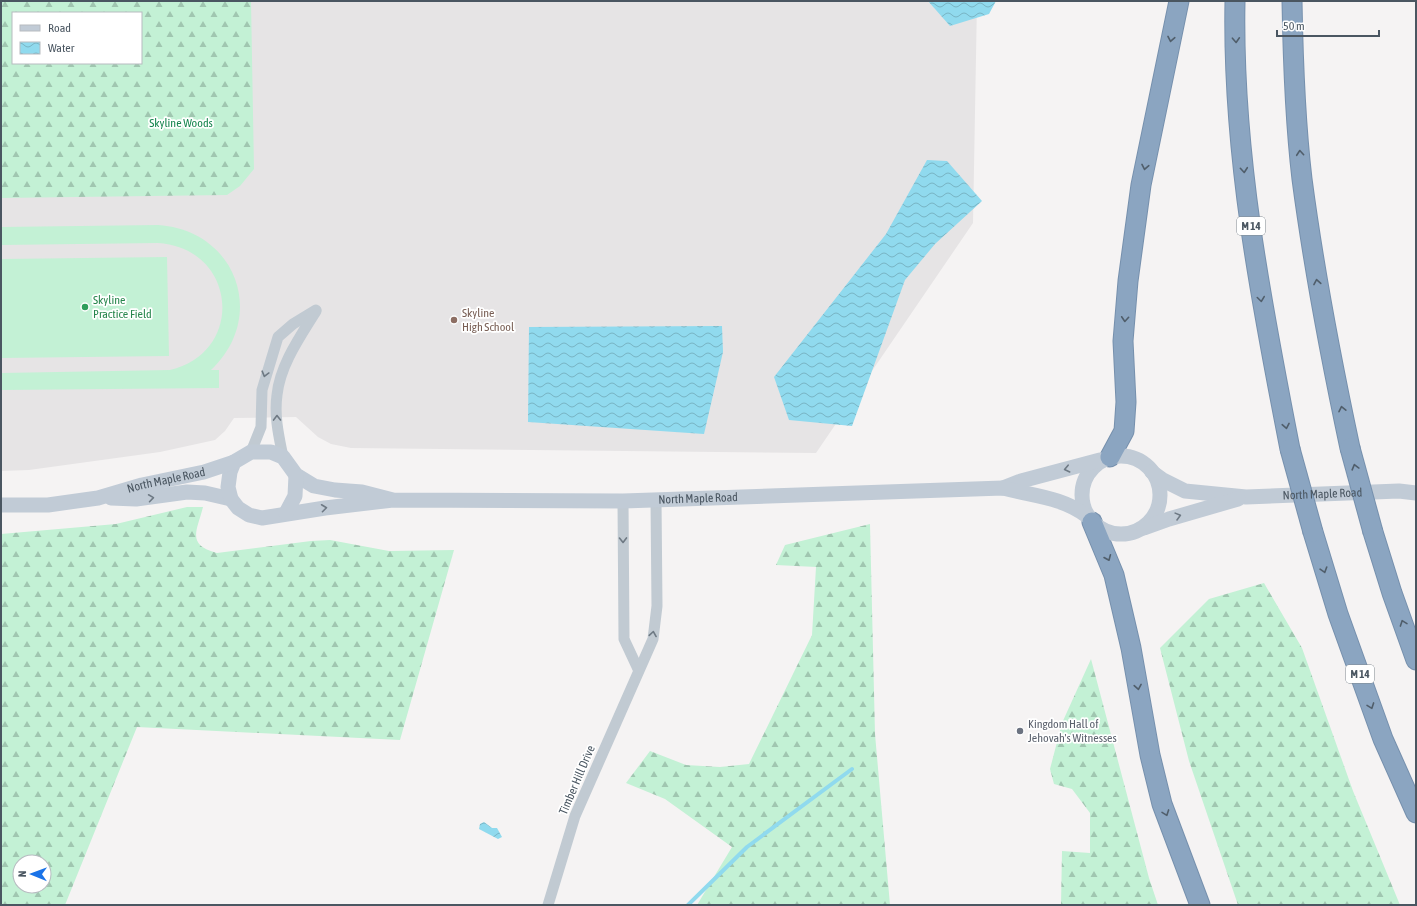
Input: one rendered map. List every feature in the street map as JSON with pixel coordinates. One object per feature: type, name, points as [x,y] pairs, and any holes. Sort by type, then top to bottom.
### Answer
[{"type":"highway","points":[[1107,458],[1124,431],[1126,402],[1123,341],[1128,280],[1141,185],[1178,1]]},
{"type":"highway","name":"M 14","points":[[1235,1],[1239,122],[1246,198],[1263,314],[1290,449],[1338,614],[1380,732],[1416,813]]},
{"type":"highway","points":[[1292,1],[1294,76],[1302,178],[1327,337],[1350,448],[1373,532],[1392,593],[1416,660]]},
{"type":"highway","points":[[1090,519],[1114,575],[1131,648],[1150,755],[1162,804],[1200,905]]},
{"type":"street","points":[[251,452],[261,426],[262,390],[278,337],[293,324],[316,310],[288,359],[278,389],[277,427],[283,457],[296,475],[295,496],[286,513],[275,517],[262,518],[249,515],[238,508],[231,499],[228,487],[230,472],[234,462],[251,452],[271,452],[283,457]]},
{"type":"street","points":[[1121,456],[1133,458],[1144,463],[1152,472],[1158,483],[1160,496],[1158,509],[1151,520],[1142,529],[1129,534],[1116,534],[1103,530],[1090,519],[1083,506],[1083,484],[1095,465],[1107,458],[1121,456]]},
{"type":"street","name":"North Maple Road","points":[[1003,488],[1028,479],[1107,458]]},
{"type":"street","name":"North Maple Road","points":[[1,505],[48,504],[98,498],[142,485],[204,472],[234,462]]},
{"type":"street","name":"North Maple Road","points":[[1152,472],[1163,480],[1185,491],[1246,497],[1399,491],[1416,493]]},
{"type":"street","name":"North Maple Road","points":[[296,475],[314,486],[335,490],[362,492],[394,500]]},
{"type":"street","name":"North Maple Road","points":[[1399,491],[1416,485]]},
{"type":"street","name":"North Maple Road","points":[[286,513],[394,500],[623,501],[1003,488],[1022,493],[1040,495],[1063,502],[1075,507],[1090,519]]},
{"type":"street","name":"North Maple Road","points":[[98,498],[136,500],[187,492],[205,493],[231,499]]},
{"type":"street","name":"North Maple Road","points":[[1142,529],[1169,519],[1246,497]]},
{"type":"street","name":"Timber Hill Drive","points":[[548,905],[574,816],[616,723],[638,669],[653,640],[657,606],[656,500]]},
{"type":"street","points":[[623,501],[624,639],[638,669]]},
{"type":"shaded area","name":"Skyline High School","points":[[1,1],[977,1],[973,223],[816,453],[351,448],[331,444],[318,437],[296,417],[234,418],[225,431],[215,440],[160,452],[29,470],[1,471]]},
{"type":"green space","name":"Skyline Woods","points":[[1,1],[251,1],[254,169],[240,186],[227,195],[1,198]]},
{"type":"green space","points":[[158,225],[185,230],[207,242],[224,259],[235,279],[240,302],[238,325],[228,348],[211,370],[219,370],[219,388],[1,390],[1,373],[170,370],[195,360],[211,343],[220,323],[222,302],[217,281],[204,262],[184,249],[158,243],[1,245],[1,227]]},
{"type":"green space","name":"Skyline Practice Field","points":[[167,257],[169,356],[1,358],[1,259]]},
{"type":"green space","points":[[187,507],[203,507],[197,530],[197,541],[207,550],[217,553],[330,540],[389,551],[454,550],[400,740],[137,727],[65,905],[1,905],[1,534],[116,524]]},
{"type":"green space","points":[[870,524],[875,734],[890,905],[697,905],[732,847],[665,799],[626,783],[650,751],[686,765],[720,767],[749,764],[812,635],[816,567],[776,565],[785,545]]},
{"type":"green space","points":[[1264,583],[1302,648],[1353,791],[1400,905],[1238,905],[1189,761],[1160,648],[1209,599]]},
{"type":"green space","points":[[1091,659],[1149,878],[1158,905],[1061,905],[1062,851],[1090,853],[1090,813],[1072,789],[1054,784],[1050,769],[1062,723]]},
{"type":"water","points":[[928,1],[996,1],[989,14],[950,26]]},
{"type":"water","points":[[927,160],[947,161],[982,201],[935,244],[905,280],[852,426],[789,420],[774,377],[886,234]]},
{"type":"water","points":[[722,326],[723,352],[704,434],[528,422],[529,327]]},
{"type":"water","points":[[484,822],[492,828],[497,828],[502,837],[498,839],[479,829],[480,824]]},
{"type":"waterway","points":[[688,905],[747,847],[852,769]]},
{"type":"place","name":"Skyline Practice Field","points":[[85,307]]},
{"type":"place","name":"Skyline High School","points":[[454,320]]},
{"type":"place","name":"Kingdom Hall of Jehovah's Witnesses","points":[[1020,731]]}]
